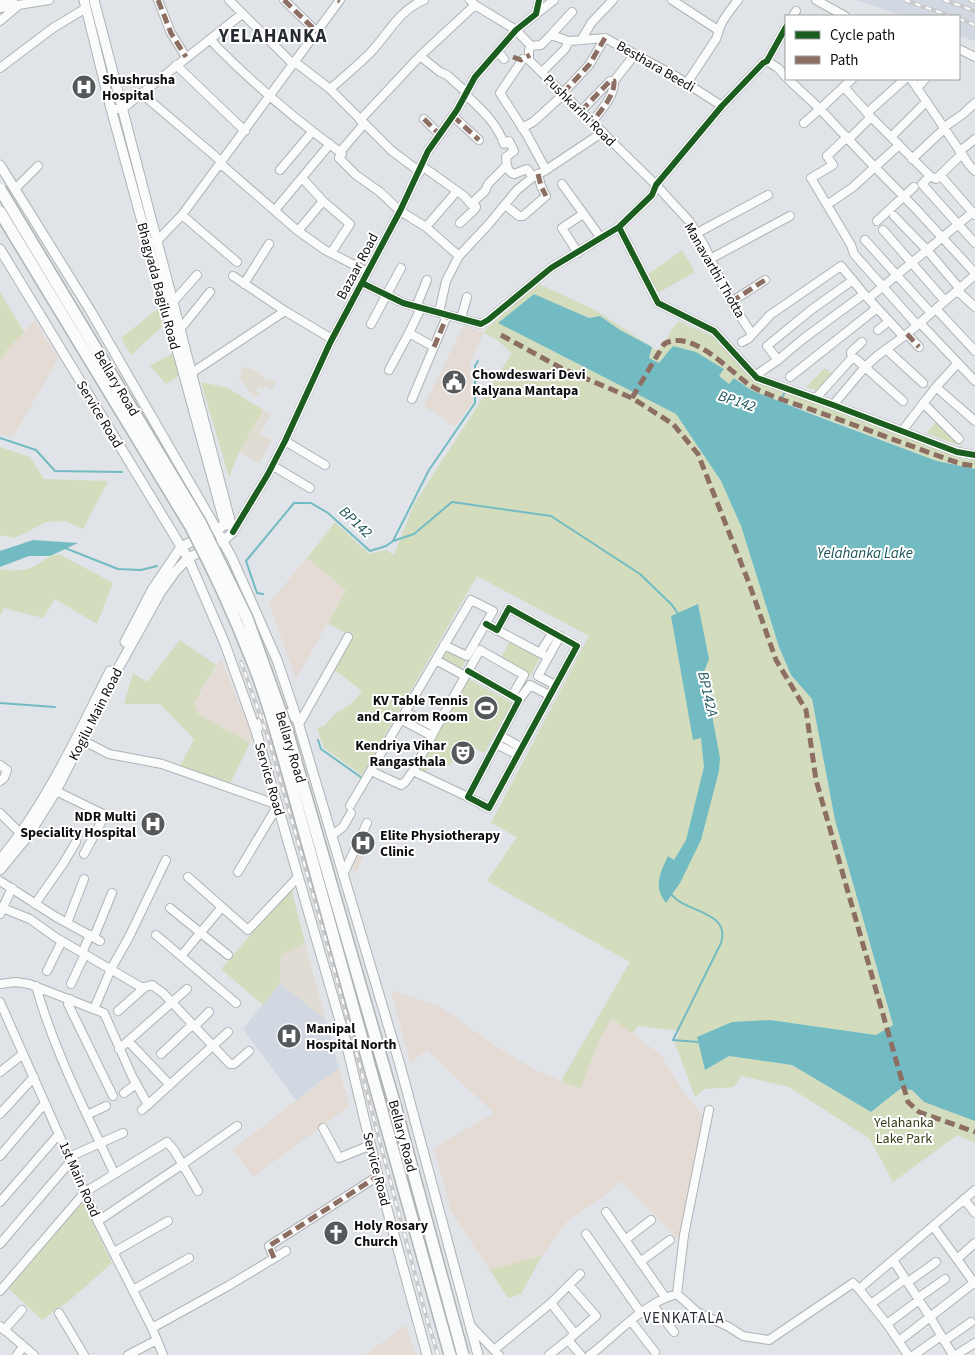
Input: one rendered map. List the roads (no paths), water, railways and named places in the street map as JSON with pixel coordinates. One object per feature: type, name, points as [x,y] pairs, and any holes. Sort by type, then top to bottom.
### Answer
[{"type":"highway","name":"Bellary Road","points":[[0,188],[200,522],[247,618],[286,727],[396,1109],[463,1355]]},
{"type":"highway","name":"Bellary Road","points":[[0,212],[191,527],[211,565],[254,664],[274,723],[450,1355]]},
{"type":"main road","name":"Bhagyada Bagilu Road","points":[[94,0],[193,372],[228,530]]},
{"type":"main road","name":"Bhagyada Bagilu Road","points":[[85,4],[147,243],[228,530]]},
{"type":"main road","points":[[0,165],[228,530],[235,565],[277,660],[298,722],[400,1065],[478,1355]]},
{"type":"main road","name":"Service Road","points":[[0,249],[188,558],[225,644],[256,731],[345,1038],[378,1176],[426,1355]]},
{"type":"main road","points":[[181,547],[228,530]]},
{"type":"main road","points":[[188,558],[228,530]]},
{"type":"main road","name":"Kogilu Main Road","points":[[0,870],[28,836],[56,791],[77,745],[156,591],[181,547]]},
{"type":"main road","name":"Kogilu Main Road","points":[[156,591],[188,558]]},
{"type":"main road","points":[[256,731],[264,718],[273,713],[285,712],[291,714],[298,722]]},
{"type":"main road","name":"Kogilu Main Road","points":[[0,860],[21,834],[77,745]]},
{"type":"street","points":[[0,2],[49,0]]},
{"type":"street","points":[[158,0],[171,33],[186,57]]},
{"type":"street","points":[[229,0],[290,61],[295,62],[330,89],[392,151],[457,191],[476,207],[460,223]]},
{"type":"street","points":[[284,0],[317,32]]},
{"type":"street","points":[[147,243],[157,241],[182,214],[222,163],[339,0]]},
{"type":"street","points":[[330,89],[371,52],[396,19],[415,4],[424,0]]},
{"type":"street","points":[[536,14],[539,0]]},
{"type":"street","name":"Bazaar Road","points":[[228,530],[272,466],[285,442],[332,339],[400,211],[428,151],[453,116],[475,77],[516,30],[554,0]]},
{"type":"street","points":[[581,40],[592,22],[612,0]]},
{"type":"street","points":[[672,0],[715,28],[719,28]]},
{"type":"street","points":[[687,83],[716,39],[719,28],[738,0]]},
{"type":"street","points":[[816,0],[843,15]]},
{"type":"street","points":[[0,8],[16,2]]},
{"type":"street","points":[[0,21],[16,2]]},
{"type":"street","points":[[459,256],[426,227],[400,211],[380,192],[356,175],[340,158],[342,154],[340,152],[362,122],[420,56],[473,3],[516,30],[530,46]]},
{"type":"street","points":[[0,68],[85,4]]},
{"type":"street","points":[[530,46],[541,45],[572,12]]},
{"type":"street","points":[[111,109],[122,108],[242,14]]},
{"type":"street","points":[[362,283],[403,303],[419,308],[480,324],[488,320],[551,268],[619,227],[652,195],[656,185],[722,106],[767,61],[785,30]]},
{"type":"street","name":"Besthara Beedi","points":[[550,36],[569,41],[605,38],[687,83],[722,106]]},
{"type":"street","points":[[212,38],[217,47],[269,96],[312,132],[340,152]]},
{"type":"street","points":[[522,128],[533,122],[563,94],[589,65],[605,38]]},
{"type":"street","points":[[542,72],[565,49],[569,41]]},
{"type":"street","points":[[505,205],[519,216],[522,216],[546,196],[522,128],[500,94],[526,57],[530,46]]},
{"type":"street","points":[[960,50],[975,57]]},
{"type":"street","points":[[497,51],[504,59]]},
{"type":"street","points":[[581,111],[610,81],[614,81],[632,58],[633,53]]},
{"type":"street","points":[[420,56],[440,72],[447,75],[492,121],[504,144],[509,141],[514,151],[506,157],[511,174],[526,169],[539,174]]},
{"type":"street","points":[[513,57],[521,60],[526,57]]},
{"type":"street","name":"Pushkarini Road","points":[[526,57],[656,185]]},
{"type":"street","points":[[767,61],[778,68],[785,76]]},
{"type":"street","points":[[176,65],[245,131]]},
{"type":"street","points":[[789,80],[820,109],[904,196],[975,274],[934,311],[865,367],[832,404]]},
{"type":"street","points":[[804,124],[851,80]]},
{"type":"street","points":[[904,80],[848,138],[827,156],[833,165],[811,178],[851,245],[854,254],[883,288],[975,381]]},
{"type":"street","points":[[912,80],[975,171]]},
{"type":"street","points":[[916,88],[924,80]]},
{"type":"street","points":[[592,122],[606,102],[614,87],[614,81]]},
{"type":"street","points":[[844,87],[912,159],[930,176],[936,179],[975,139]]},
{"type":"street","points":[[141,93],[298,231],[331,253],[368,272]]},
{"type":"street","points":[[891,137],[926,102]]},
{"type":"street","points":[[912,159],[944,128],[975,103]]},
{"type":"street","points":[[453,116],[479,140]]},
{"type":"street","points":[[424,119],[440,135]]},
{"type":"street","points":[[280,170],[312,132]]},
{"type":"street","points":[[412,398],[434,346],[443,314],[446,281],[459,256],[517,190],[602,132]]},
{"type":"street","points":[[275,210],[330,144]]},
{"type":"street","points":[[827,205],[853,187],[899,145]]},
{"type":"street","points":[[471,204],[507,165]]},
{"type":"street","points":[[15,189],[38,166]]},
{"type":"street","points":[[930,176],[922,184],[975,243]]},
{"type":"street","points":[[759,373],[810,334],[867,296],[883,288],[911,262],[974,213],[940,176]]},
{"type":"street","points":[[302,178],[323,201],[350,224],[331,253]]},
{"type":"street","points":[[562,184],[601,238]]},
{"type":"street","name":"Manavarthi Thotta","points":[[656,185],[690,222],[732,302],[752,334]]},
{"type":"street","points":[[877,221],[914,187]]},
{"type":"street","points":[[426,227],[457,191]]},
{"type":"street","points":[[697,233],[768,195]]},
{"type":"street","points":[[298,231],[323,201]]},
{"type":"street","points":[[182,214],[237,262]]},
{"type":"street","points":[[578,253],[562,228],[583,214]]},
{"type":"street","points":[[710,259],[790,216]]},
{"type":"street","points":[[894,216],[926,250],[961,294],[975,307]]},
{"type":"street","points":[[619,227],[658,303],[714,331],[757,378],[832,404],[956,452],[975,456]]},
{"type":"street","points":[[883,230],[946,300]]},
{"type":"street","points":[[865,240],[897,275],[975,351]]},
{"type":"street","points":[[244,284],[269,244]]},
{"type":"street","points":[[742,342],[770,315],[841,266],[889,321],[918,347]]},
{"type":"street","points":[[372,324],[401,268]]},
{"type":"street","points":[[174,302],[197,275]]},
{"type":"street","points":[[233,276],[285,311],[332,339]]},
{"type":"street","points":[[389,370],[409,333],[427,280]]},
{"type":"street","points":[[732,302],[765,280]]},
{"type":"street","points":[[778,360],[767,346],[804,315],[853,280]]},
{"type":"street","points":[[181,328],[210,292]]},
{"type":"street","points":[[461,318],[467,297]]},
{"type":"street","points":[[790,377],[877,308]]},
{"type":"street","points":[[193,372],[285,311]]},
{"type":"street","points":[[878,330],[889,321]]},
{"type":"street","points":[[409,333],[434,346]]},
{"type":"street","points":[[852,358],[851,352],[862,342]]},
{"type":"street","points":[[886,349],[923,383]]},
{"type":"street","points":[[815,399],[852,358]]},
{"type":"street","points":[[852,358],[856,359],[903,401]]},
{"type":"street","points":[[902,431],[936,387],[958,363]]},
{"type":"street","points":[[936,387],[975,421]]},
{"type":"street","points":[[923,403],[960,439]]},
{"type":"street","points":[[285,442],[325,465]]},
{"type":"street","points":[[272,466],[310,488]]},
{"type":"street","points":[[331,832],[350,810],[373,772],[444,645],[471,600],[493,611],[467,656],[444,645]]},
{"type":"street","points":[[413,771],[490,808],[577,646],[509,608],[497,630]]},
{"type":"street","points":[[486,624],[544,655]]},
{"type":"street","points":[[552,632],[538,676],[555,685]]},
{"type":"street","points":[[544,655],[560,636]]},
{"type":"street","points":[[298,722],[348,637]]},
{"type":"street","points":[[373,772],[401,785],[405,782],[481,651],[524,675],[501,736],[468,797]]},
{"type":"street","points":[[436,660],[516,698]]},
{"type":"street","points":[[516,698],[529,685],[549,695]]},
{"type":"street","points":[[404,716],[434,732]]},
{"type":"street","points":[[501,736],[522,748]]},
{"type":"street","points":[[496,744],[518,755]]},
{"type":"street","points":[[77,745],[109,754],[162,764],[278,805],[238,872]]},
{"type":"street","points":[[0,765],[7,770],[4,778],[0,781]]},
{"type":"street","points":[[56,791],[105,815],[84,854]]},
{"type":"street","points":[[331,832],[343,827],[350,810]]},
{"type":"street","points":[[0,813],[21,834]]},
{"type":"street","points":[[343,875],[367,823]]},
{"type":"street","points":[[35,904],[64,864],[76,842]]},
{"type":"street","points":[[94,1009],[111,969],[129,937],[166,860]]},
{"type":"street","points":[[188,877],[248,930],[298,877]]},
{"type":"street","points":[[67,923],[84,879]]},
{"type":"street","points":[[0,881],[67,923],[95,937]]},
{"type":"street","points":[[12,888],[1,910],[30,919],[62,941],[141,987],[145,987]]},
{"type":"street","points":[[71,984],[84,954],[95,937],[112,893]]},
{"type":"street","points":[[180,956],[222,907]]},
{"type":"street","points":[[170,908],[228,955]]},
{"type":"street","points":[[156,935],[236,1003]]},
{"type":"street","points":[[46,971],[62,941]]},
{"type":"street","points":[[0,984],[16,982],[36,986],[104,1013],[145,1108],[228,1032]]},
{"type":"street","points":[[118,1011],[145,987],[152,985],[163,993],[230,1064],[234,1064],[249,1051]]},
{"type":"street","points":[[36,986],[42,1008],[68,1075],[114,1174]]},
{"type":"street","points":[[119,1049],[187,989]]},
{"type":"street","points":[[70,999],[68,1004],[113,1096]]},
{"type":"street","name":"1st Main Road","points":[[0,1002],[2,1013],[24,1054],[98,1221],[152,1328],[163,1355]]},
{"type":"street","points":[[161,1054],[209,1012]]},
{"type":"street","points":[[128,1041],[170,1085]]},
{"type":"street","points":[[0,1072],[24,1054]]},
{"type":"street","points":[[0,1114],[34,1077]]},
{"type":"street","points":[[124,1093],[136,1084]]},
{"type":"street","points":[[0,1156],[45,1103]]},
{"type":"street","points":[[87,1115],[106,1106]]},
{"type":"street","points":[[677,1294],[684,1235],[709,1110]]},
{"type":"street","points":[[98,1221],[237,1126]]},
{"type":"street","points":[[323,1128],[340,1158],[371,1145]]},
{"type":"street","points":[[0,1244],[70,1159],[123,1133]]},
{"type":"street","points":[[0,1202],[59,1134]]},
{"type":"street","points":[[0,1292],[85,1192],[168,1142],[198,1191]]},
{"type":"street","points":[[274,1258],[268,1246],[378,1176]]},
{"type":"street","points":[[859,1289],[975,1190]]},
{"type":"street","points":[[964,1199],[975,1213]]},
{"type":"street","points":[[606,1212],[665,1297]]},
{"type":"street","points":[[625,1240],[651,1220]]},
{"type":"street","points":[[114,1252],[168,1221]]},
{"type":"street","points":[[899,1341],[975,1283],[933,1226]]},
{"type":"street","points":[[586,1234],[641,1313]]},
{"type":"street","points":[[640,1262],[670,1240]]},
{"type":"street","points":[[957,1259],[975,1243]]},
{"type":"street","points":[[152,1328],[286,1251]]},
{"type":"street","points":[[133,1290],[189,1258]]},
{"type":"street","points":[[894,1260],[955,1355],[975,1343]]},
{"type":"street","points":[[871,1304],[936,1262]]},
{"type":"street","points":[[470,1326],[496,1353],[580,1274]]},
{"type":"street","points":[[888,1324],[945,1279]]},
{"type":"street","points":[[677,1294],[697,1312],[729,1327],[743,1336],[769,1340],[854,1283],[888,1324],[908,1355]]},
{"type":"street","points":[[548,1355],[596,1316],[569,1285]]},
{"type":"street","points":[[590,1355],[641,1313],[665,1297],[677,1294]]},
{"type":"street","points":[[551,1303],[575,1334]]},
{"type":"street","points":[[654,1305],[674,1332]]},
{"type":"street","points":[[22,1310],[2,1329],[34,1355]]},
{"type":"street","points":[[59,1313],[84,1355]]},
{"type":"street","points":[[631,1321],[655,1352]]},
{"type":"street","points":[[914,1355],[971,1322]]},
{"type":"street","points":[[128,1355],[157,1340]]},
{"type":"street","points":[[568,1340],[581,1355]]},
{"type":"street","points":[[16,1355],[23,1347]]},
{"type":"water","name":"Yelahanka Lake","points":[[534,294],[589,318],[600,316],[620,330],[652,347],[649,358],[659,363],[673,346],[696,352],[724,369],[719,376],[729,384],[734,378],[751,390],[814,415],[937,461],[975,469],[975,1121],[924,1102],[912,1090],[900,1089],[871,1112],[792,1065],[729,1056],[705,1070],[697,1037],[732,1022],[770,1020],[876,1035],[893,1025],[835,820],[812,699],[791,675],[779,647],[741,526],[721,481],[676,414],[498,323]]},
{"type":"water","points":[[33,540],[78,543],[50,556],[29,556],[0,567],[0,551]]},
{"type":"water","points":[[698,604],[709,659],[704,672],[720,758],[719,771],[701,840],[680,883],[666,903],[660,891],[660,874],[668,856],[674,860],[686,840],[704,767],[701,738],[693,740],[671,616]]},
{"type":"waterway","name":"BP142","points":[[263,594],[257,593],[246,561],[294,503],[311,503],[328,513],[370,551],[386,546],[393,541],[429,470],[475,403],[475,366],[478,361]]},
{"type":"waterway","points":[[779,404],[786,390]]},
{"type":"waterway","points":[[0,438],[36,450],[55,471],[122,472]]},
{"type":"waterway","name":"BP142A","points":[[393,541],[414,534],[452,502],[551,516],[640,574],[672,605],[679,615]]},
{"type":"waterway","name":"BP142","points":[[65,548],[118,569],[141,570],[157,566]]},
{"type":"waterway","points":[[0,703],[55,707]]},
{"type":"waterway","points":[[318,740],[321,749],[362,778]]},
{"type":"waterway","name":"BP142A","points":[[672,895],[687,906],[714,918],[720,925],[722,932],[721,943],[673,1040],[698,1042]]},
{"type":"railway","points":[[905,0],[947,15]]},
{"type":"railway","points":[[944,0],[975,11]]},
{"type":"railway","points":[[970,0],[975,2]]},
{"type":"railway","points":[[960,19],[975,25]]},
{"type":"railway","points":[[241,662],[269,740],[335,972],[438,1355]]},
{"type":"place","name":"Shushrusha Hospital","points":[[84,87]]},
{"type":"place","name":"Chowdeswari Devi Kalyana Mantapa","points":[[454,382]]},
{"type":"place","name":"KV Table Tennis and Carrom Room","points":[[486,708]]},
{"type":"place","name":"Kendriya Vihar Rangasthala","points":[[463,753]]},
{"type":"place","name":"NDR Multi Speciality Hospital","points":[[153,824]]},
{"type":"place","name":"Elite Physiotherapy Clinic","points":[[363,843]]},
{"type":"place","name":"Manipal Hospital North","points":[[289,1036]]},
{"type":"place","name":"Holy Rosary Church","points":[[336,1233]]},
{"type":"district","name":"YELAHANKA","points":[[273,35]]},
{"type":"district","name":"VENKATALA","points":[[684,1318]]},
{"type":"park label","name":"Yelahanka Lake Park","points":[[904,1130]]}]
